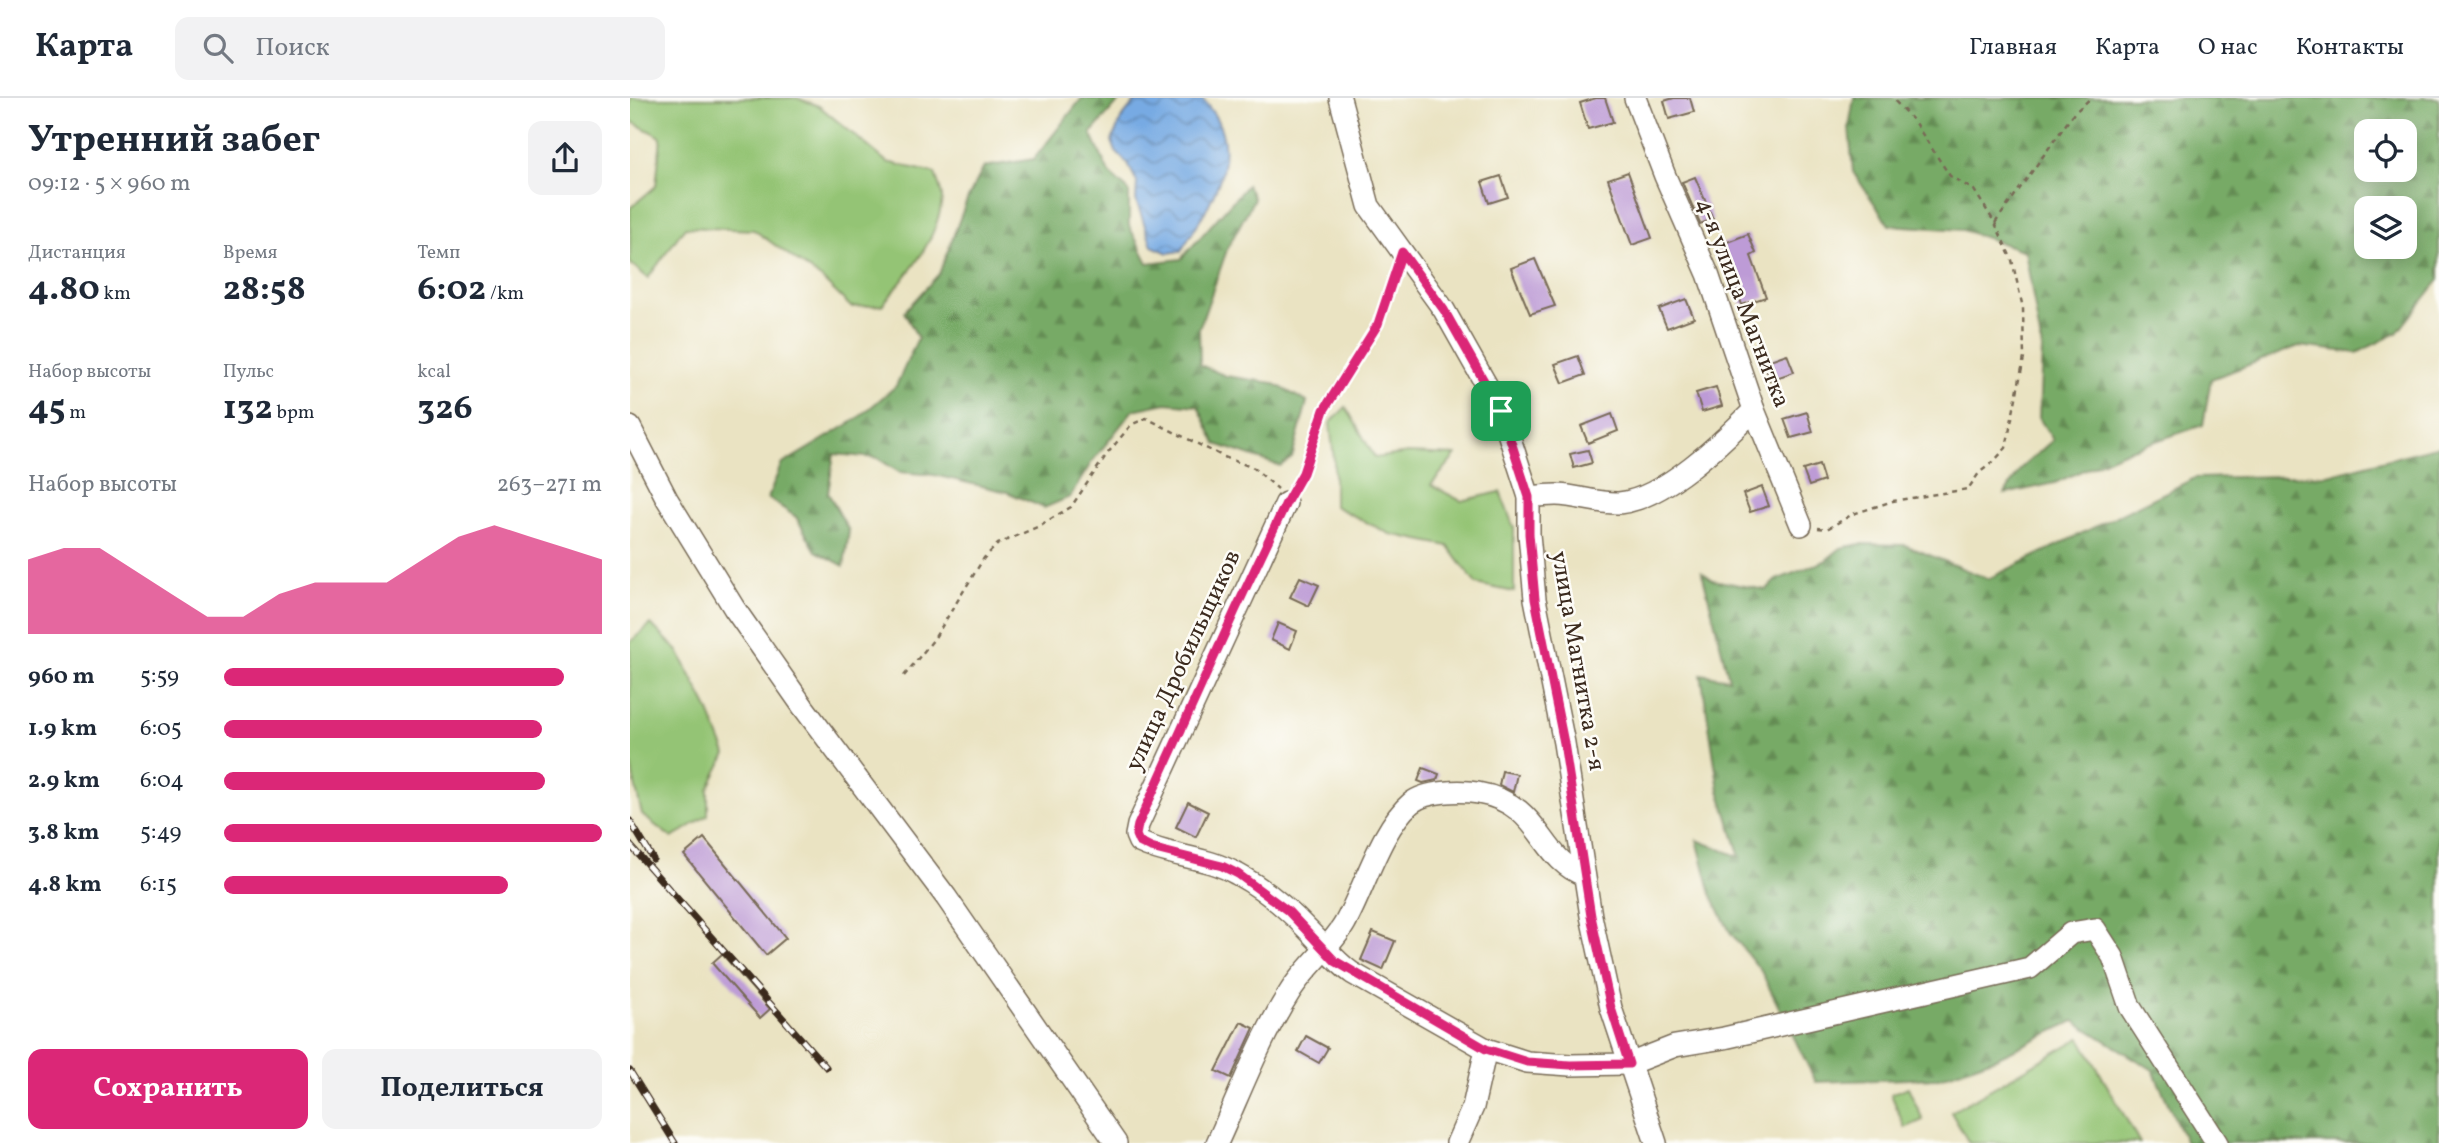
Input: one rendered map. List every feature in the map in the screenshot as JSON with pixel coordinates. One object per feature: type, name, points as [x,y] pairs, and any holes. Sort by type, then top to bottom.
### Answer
[{"type":"street","name":"улица Магнитка 2-я","points":[[1340,98],[1369,206],[1444,310],[1501,411],[1529,497],[1529,534],[1535,599],[1564,743],[1584,875],[1603,974],[1629,1064],[1656,1143]]},
{"type":"street","name":"4-я улица Магнитка","points":[[1635,98],[1707,274],[1754,410],[1801,525]]},
{"type":"street","points":[[1529,497],[1556,495],[1617,503],[1638,500],[1657,491],[1713,449],[1754,410]]},
{"type":"street","points":[[630,427],[688,536],[753,636],[811,718],[946,897],[1116,1143]]},
{"type":"street","name":"улица Дробильщиков","points":[[1286,503],[1138,825],[1136,835],[1139,842],[1151,848],[1222,866],[1238,874],[1288,911],[1324,948]]},
{"type":"street","points":[[1217,1143],[1281,1005],[1306,969],[1343,927],[1389,831],[1401,813],[1414,801],[1433,794],[1475,792],[1511,802],[1537,828],[1566,866],[1584,875]]},
{"type":"street","points":[[1324,948],[1335,961],[1352,973],[1486,1049],[1527,1062],[1570,1065],[1629,1064],[1675,1046],[1724,1038],[2030,968],[2071,933],[2095,929],[2113,957],[2130,1007],[2217,1143]]},
{"type":"street","points":[[1457,1143],[1473,1107],[1486,1049]]},
{"type":"path","points":[[1801,525],[1827,529],[1853,514],[1893,501],[1968,489],[1979,473],[2006,448],[2024,358],[2023,307],[2012,260],[1995,223],[1974,190],[1950,176],[1913,120],[1892,98]]},
{"type":"path","points":[[1995,223],[2074,113],[2091,98]]},
{"type":"path","points":[[1286,503],[1303,473],[1324,410],[1378,324],[1402,252]]},
{"type":"path","points":[[904,676],[934,639],[984,558],[998,544],[1037,527],[1071,507],[1107,454],[1131,425],[1146,418],[1224,457],[1254,468],[1276,485],[1286,503]]},
{"type":"green space","points":[[630,98],[797,98],[819,106],[887,162],[935,173],[942,197],[939,215],[928,244],[882,305],[851,307],[822,279],[754,230],[685,227],[648,278],[630,263],[630,208],[656,186],[661,137],[630,121]]},
{"type":"green space","points":[[1082,98],[1122,98],[1091,133],[1109,173],[1129,191],[1129,226],[1148,263],[1181,259],[1247,185],[1254,199],[1228,247],[1199,329],[1200,365],[1226,376],[1273,383],[1307,402],[1292,458],[1280,466],[1216,444],[1198,406],[1166,403],[1133,410],[1091,463],[1070,497],[1044,508],[1007,492],[934,475],[899,472],[877,458],[834,454],[828,493],[849,531],[844,566],[816,551],[796,517],[768,498],[781,465],[857,419],[896,386],[918,338],[904,312],[939,274],[967,200],[984,167],[1034,159]]},
{"type":"green space","points":[[1854,98],[2439,98],[2439,280],[2397,333],[2357,353],[2299,346],[2211,379],[2203,425],[2121,453],[2055,483],[2005,494],[2021,468],[2053,440],[2039,418],[2042,349],[2025,251],[1963,230],[1889,225],[1853,172],[1849,127]]},
{"type":"green space","points":[[1346,407],[1375,458],[1408,453],[1456,455],[1431,485],[1461,501],[1500,492],[1514,528],[1514,592],[1476,584],[1448,546],[1390,534],[1334,506],[1334,460],[1330,423]]},
{"type":"green space","points":[[2439,446],[2439,1143],[2186,1143],[2153,1070],[2074,1021],[1998,1057],[1939,1078],[1816,1082],[1761,971],[1730,932],[1711,894],[1697,840],[1740,857],[1719,790],[1701,674],[1729,679],[1702,572],[1713,580],[1766,590],[1776,580],[1825,561],[1841,548],[1860,544],[1905,545],[1988,579],[2195,478],[2328,475]]},
{"type":"green space","points":[[651,624],[678,651],[708,709],[726,754],[708,789],[708,815],[672,838],[642,815],[630,762],[630,642]]},
{"type":"green space","points":[[2080,1038],[2140,1143],[1969,1143],[1951,1112]]},
{"type":"green space","points":[[1908,1087],[1923,1120],[1905,1128],[1891,1094]]},
{"type":"water","points":[[1138,98],[1201,98],[1216,117],[1223,137],[1225,156],[1214,195],[1181,251],[1168,253],[1152,246],[1136,200],[1137,182],[1128,164],[1116,152],[1112,141],[1121,119]]},
{"type":"building","points":[[1605,98],[1613,122],[1588,129],[1580,103]]},
{"type":"building","points":[[1690,98],[1694,112],[1669,119],[1664,101]]},
{"type":"building","points":[[1628,172],[1652,238],[1632,245],[1608,179]]},
{"type":"building","points":[[1501,176],[1508,197],[1489,203],[1482,182]]},
{"type":"building","points":[[1695,177],[1713,219],[1700,224],[1682,182]]},
{"type":"building","points":[[1748,234],[1756,253],[1751,256],[1766,297],[1742,305],[1728,264],[1725,265],[1717,246]]},
{"type":"building","points":[[1535,259],[1555,306],[1530,314],[1511,268]]},
{"type":"building","points":[[1686,299],[1694,318],[1667,328],[1659,309]]},
{"type":"building","points":[[1787,354],[1794,372],[1770,380],[1764,362]]},
{"type":"building","points":[[1578,356],[1585,375],[1563,383],[1555,364]]},
{"type":"building","points":[[1716,387],[1722,406],[1702,412],[1696,393]]},
{"type":"building","points":[[1807,412],[1813,432],[1791,438],[1784,419]]},
{"type":"building","points":[[1612,414],[1618,431],[1588,443],[1581,426]]},
{"type":"building","points":[[1588,450],[1592,463],[1574,468],[1570,454]]},
{"type":"building","points":[[1819,465],[1824,481],[1809,486],[1803,470]]},
{"type":"building","points":[[1762,487],[1769,506],[1750,512],[1743,494]]},
{"type":"building","points":[[1300,577],[1319,585],[1309,606],[1290,597]]},
{"type":"building","points":[[1278,623],[1297,631],[1290,649],[1271,640]]},
{"type":"building","points":[[1423,768],[1439,774],[1437,780],[1423,783],[1418,781]]},
{"type":"building","points":[[1502,771],[1517,774],[1513,792],[1499,785]]},
{"type":"building","points":[[1188,802],[1208,812],[1196,837],[1176,827]]},
{"type":"building","points":[[704,838],[786,938],[766,955],[684,855]]},
{"type":"building","points":[[1373,932],[1395,941],[1383,970],[1361,960]]},
{"type":"building","points":[[722,954],[770,1009],[760,1018],[712,963]]},
{"type":"building","points":[[1241,1022],[1254,1028],[1231,1078],[1216,1071]]},
{"type":"building","points":[[1306,1036],[1328,1048],[1319,1063],[1298,1051]]},
{"type":"railway","points":[[630,821],[653,859]]},
{"type":"railway","points":[[630,845],[826,1067]]},
{"type":"railway","points":[[630,1071],[675,1143]]},
{"type":"route","points":[[1402,252],[1444,310],[1501,411],[1529,497],[1529,534],[1535,599],[1572,786],[1591,916],[1611,1008],[1629,1064],[1570,1065],[1527,1062],[1486,1049],[1352,973],[1335,961],[1288,911],[1238,874],[1204,860],[1151,848],[1139,842],[1136,835],[1138,825],[1235,611],[1303,473],[1324,410],[1378,324],[1402,252]]}]
